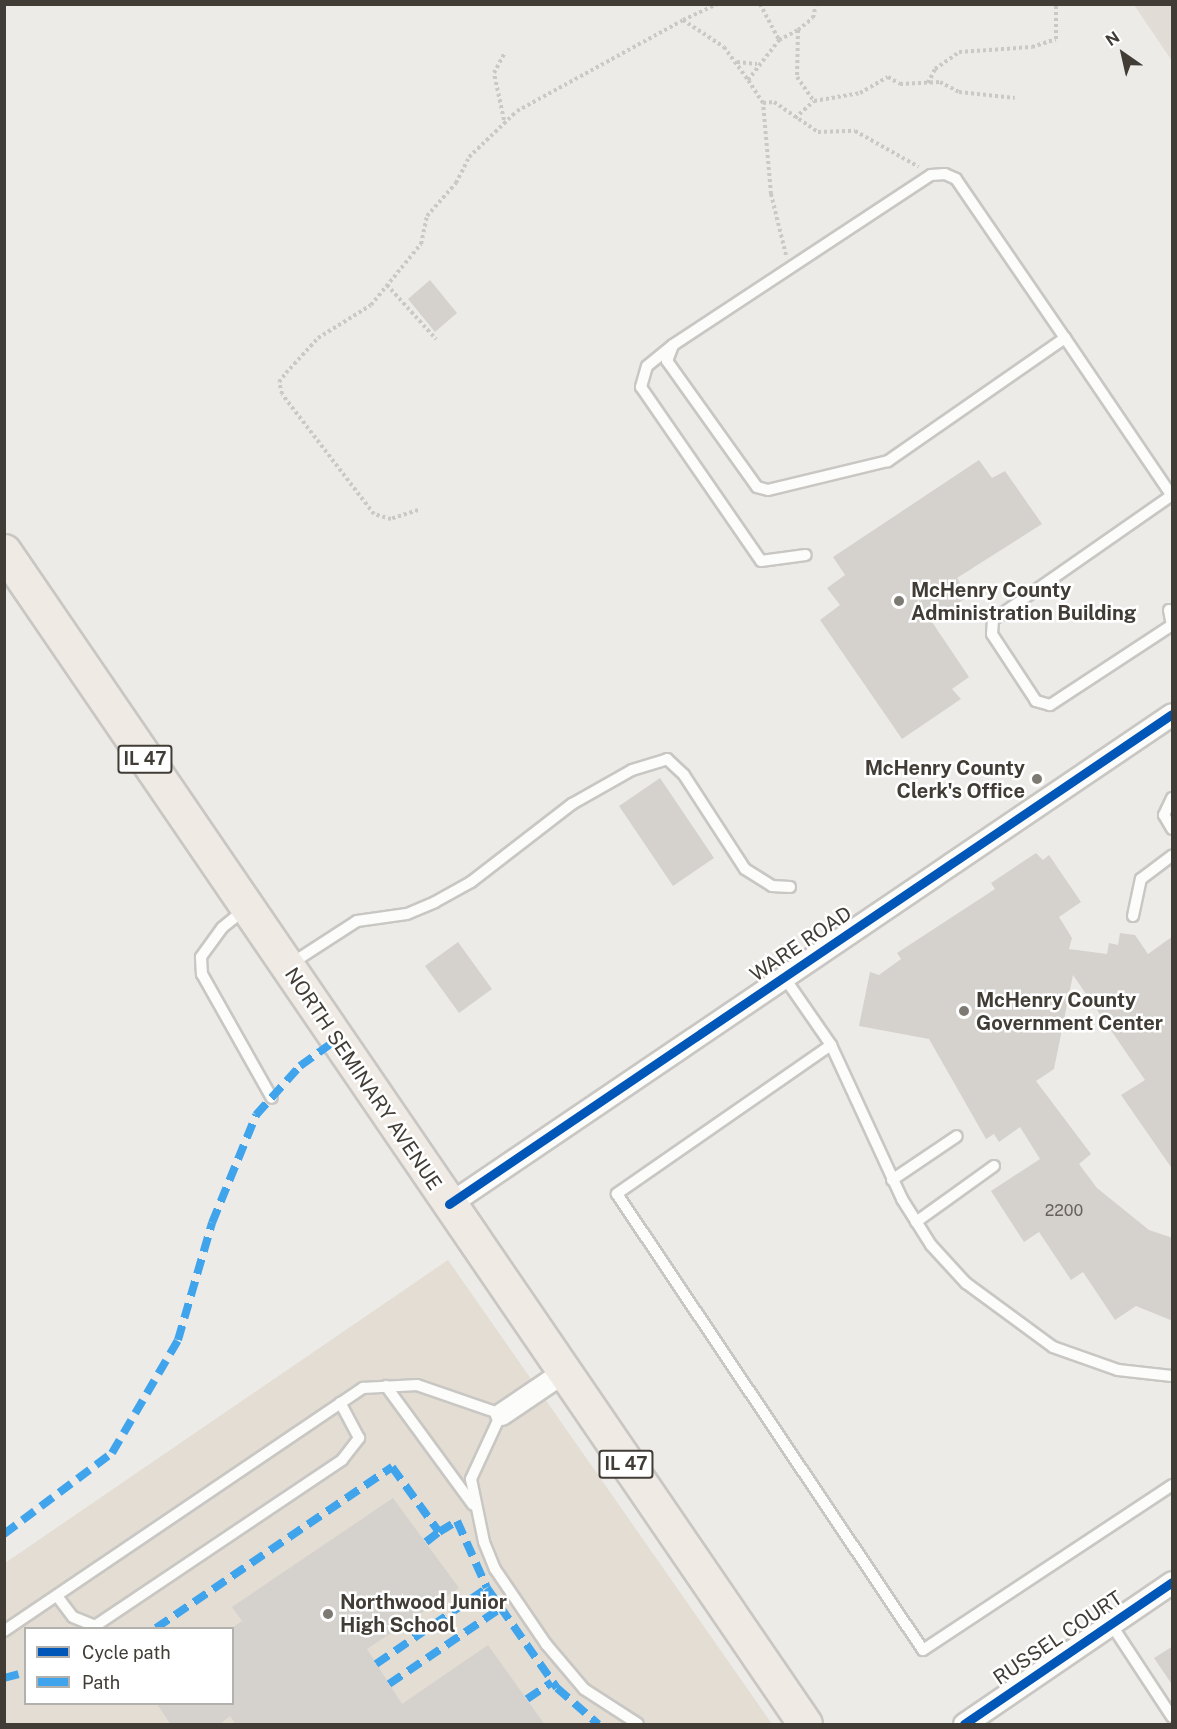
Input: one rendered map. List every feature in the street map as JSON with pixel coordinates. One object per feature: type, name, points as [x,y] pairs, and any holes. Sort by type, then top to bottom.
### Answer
[{"type":"main road","name":"NORTH SEMINARY AVENUE","points":[[4,551],[805,1725]]},
{"type":"street","name":"WARE ROAD","points":[[449,1203],[1173,714]]},
{"type":"street","points":[[501,1414],[563,1372]]},
{"type":"street","name":"RUSSEL COURT","points":[[964,1725],[1173,1582]]},
{"type":"lane","points":[[807,555],[761,561],[641,387],[647,366],[673,345],[931,175],[956,179],[1172,496],[993,620],[992,634],[1036,701],[1050,705],[1172,625],[1169,610]]},
{"type":"lane","points":[[673,345],[667,361],[757,487],[768,490],[888,461],[1065,338]]},
{"type":"lane","points":[[286,966],[357,921],[407,914],[435,902],[471,882],[572,804],[632,770],[667,759],[684,776],[745,869],[772,886],[790,887]]},
{"type":"lane","points":[[1173,798],[1164,815],[1173,830]]},
{"type":"lane","points":[[1133,916],[1141,879],[1173,856]]},
{"type":"lane","points":[[247,908],[222,928],[201,957],[202,974],[272,1098]]},
{"type":"lane","points":[[784,977],[831,1045],[892,1180],[916,1222],[966,1283],[1053,1347],[1118,1370],[1173,1376]]},
{"type":"lane","points":[[831,1045],[617,1194],[923,1650],[1173,1485]]},
{"type":"lane","points":[[892,1180],[957,1136]]},
{"type":"lane","points":[[916,1222],[994,1166]]},
{"type":"lane","points":[[4,1631],[363,1388],[417,1385],[501,1414],[471,1479],[475,1507],[495,1569],[546,1644],[584,1689],[638,1725]]},
{"type":"lane","points":[[387,1386],[475,1507]]},
{"type":"lane","points":[[57,1596],[73,1617],[95,1626],[332,1466],[359,1438],[340,1403]]},
{"type":"lane","points":[[1111,1624],[1173,1717]]},
{"type":"path","points":[[418,510],[380,520],[292,409],[279,382],[318,338],[371,305],[421,243],[426,216],[456,183],[469,157],[504,120],[659,29],[717,4]]},
{"type":"path","points":[[760,4],[779,40]]},
{"type":"path","points":[[748,80],[757,64],[779,40],[798,30],[813,18],[816,4]]},
{"type":"path","points":[[928,83],[935,69],[959,52],[1032,47],[1056,39],[1056,4]]},
{"type":"path","points":[[683,20],[724,47],[763,103],[771,194],[791,267]]},
{"type":"path","points":[[798,30],[797,78],[814,100]]},
{"type":"path","points":[[504,120],[494,73],[505,52]]},
{"type":"path","points":[[736,62],[757,64]]},
{"type":"path","points":[[795,118],[814,100],[860,93],[888,77],[900,84],[928,83],[1015,98]]},
{"type":"path","points":[[763,103],[774,102],[818,132],[855,131],[931,175]]},
{"type":"path","points":[[387,285],[436,339]]},
{"type":"shaded area","points":[[1134,5],[1172,5],[1172,61]]},
{"type":"shaded area","points":[[448,1260],[772,1724],[5,1724],[5,1563]]},
{"type":"building","points":[[430,280],[457,313],[435,332],[408,299]]},
{"type":"building","name":"McHenry County Administration Building","points":[[979,460],[992,478],[1005,471],[1042,524],[957,578],[968,596],[932,622],[969,677],[952,689],[961,699],[902,739],[820,620],[840,605],[827,588],[845,575],[833,557]]},
{"type":"building","points":[[660,778],[714,858],[673,886],[619,806]]},
{"type":"building","name":"McHenry County Government Center","points":[[1036,853],[1043,860],[1049,855],[1081,902],[1059,917],[1072,938],[1069,949],[1107,954],[1109,943],[1118,945],[1120,933],[1135,935],[1148,954],[1173,936],[1173,1170],[1121,1095],[1145,1080],[1073,975],[1054,1069],[1036,1081],[1091,1154],[1079,1164],[1097,1188],[1149,1230],[1173,1238],[1173,1321],[1136,1306],[1115,1320],[1083,1272],[1071,1280],[1039,1232],[1024,1242],[991,1191],[1040,1159],[1020,1127],[999,1142],[994,1134],[986,1139],[929,1039],[859,1026],[870,972],[879,975],[901,959],[897,953],[995,889],[991,883]]},
{"type":"building","points":[[458,942],[492,989],[459,1013],[425,966]]},
{"type":"building","name":"Northwood Junior High School","points":[[393,1498],[459,1588],[367,1649],[402,1704],[488,1645],[545,1725],[236,1725],[230,1716],[219,1725],[171,1725],[158,1705],[234,1705],[233,1627],[242,1621],[232,1607]]},
{"type":"building","points":[[1173,1646],[1173,1686],[1154,1658]]},
{"type":"marked path","points":[[4,1534],[112,1453],[178,1340],[212,1223],[256,1115],[300,1066],[336,1040]]},
{"type":"marked path","points":[[157,1627],[392,1467],[439,1532],[457,1521],[487,1588],[557,1688],[598,1724]]},
{"type":"marked path","points":[[426,1542],[439,1532]]},
{"type":"marked path","points":[[376,1664],[487,1588]]},
{"type":"marked path","points":[[389,1684],[501,1608]]},
{"type":"marked path","points":[[4,1678],[24,1673]]},
{"type":"marked path","points":[[527,1699],[552,1682]]},
{"type":"cycle path","points":[[449,1204],[1172,714]]},
{"type":"cycle path","points":[[964,1724],[1172,1582]]},
{"type":"place","name":"McHenry County Administration Building","points":[[899,601]]},
{"type":"place","name":"McHenry County Clerk's Office","points":[[1037,779]]},
{"type":"place","name":"McHenry County Government Center","points":[[964,1011]]},
{"type":"place","name":"Northwood Junior High School","points":[[328,1614]]}]
